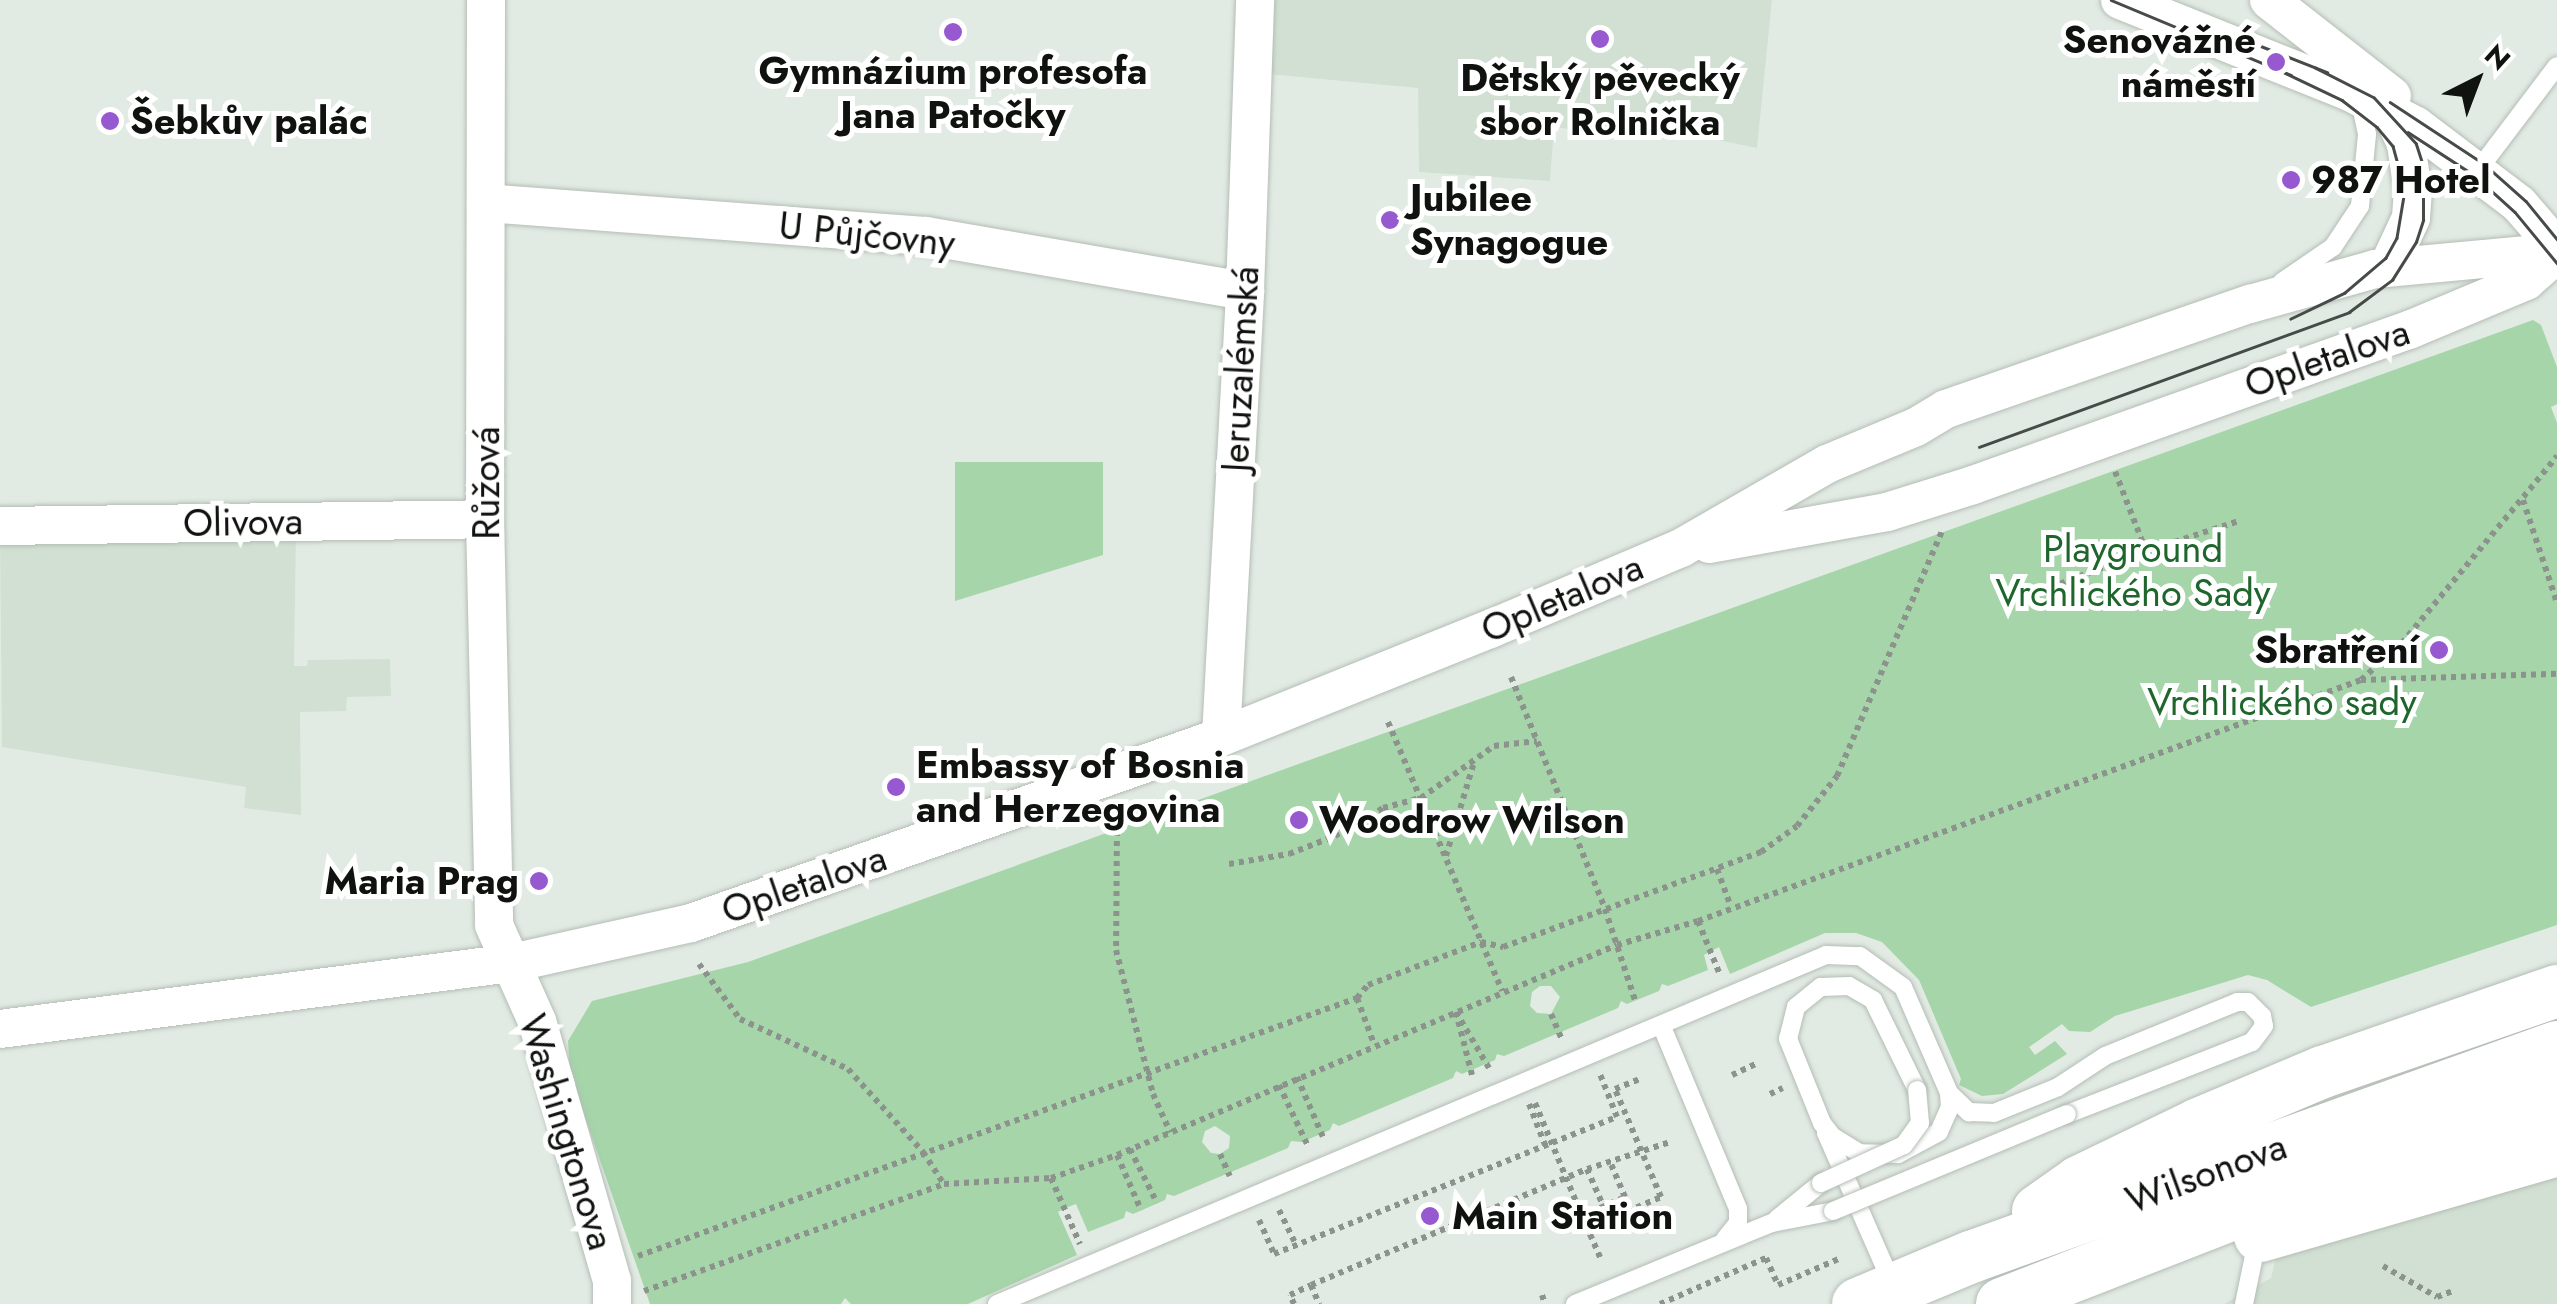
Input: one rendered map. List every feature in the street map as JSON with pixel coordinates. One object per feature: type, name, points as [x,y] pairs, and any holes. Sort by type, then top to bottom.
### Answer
[{"type":"main road","points":[[1971,1257],[2079,1182],[2199,1124],[2323,1072],[2557,991]]},
{"type":"main road","name":"Wilsonova","points":[[2002,1304],[2304,1186],[2529,1090],[2557,1047]]},
{"type":"main road","name":"Wilsonova","points":[[1849,1281],[1971,1257],[2529,1090]]},
{"type":"main road","points":[[2070,1304],[2258,1237],[2557,1150]]},
{"type":"street","name":"Růžová","points":[[486,0],[486,519],[494,925],[512,963]]},
{"type":"street","name":"Jeruzalémská","points":[[1221,738],[1245,292],[1255,0]]},
{"type":"street","points":[[2120,0],[2177,12],[2357,95],[2468,162]]},
{"type":"street","points":[[2268,0],[2420,118],[2519,204],[2557,251]]},
{"type":"street","name":"Opletalova","points":[[2388,267],[2411,218],[2413,191],[2406,144],[2392,113]]},
{"type":"street","name":"U Půjčovny","points":[[486,203],[926,236],[1245,292]]},
{"type":"street","name":"Opletalova","points":[[1682,548],[1887,512],[1973,485],[2409,330],[2526,281],[2557,251]]},
{"type":"street","name":"Opletalova","points":[[0,1029],[512,963],[691,923],[1221,738],[1682,548],[1827,464],[1916,427],[1946,408],[2250,304],[2388,267],[2557,251]]},
{"type":"street","name":"Olivova","points":[[0,526],[486,519]]},
{"type":"street","name":"Washingtonova","points":[[512,963],[537,1021],[612,1280],[625,1297]]},
{"type":"lane","points":[[2468,162],[2557,66]]},
{"type":"lane","points":[[2250,304],[2333,248],[2355,219],[2366,185],[2368,134],[2357,95]]},
{"type":"lane","points":[[997,1304],[1662,1027],[1729,986],[1826,955],[1860,956],[1903,987],[1949,1093],[1969,1112],[1994,1113],[2058,1087],[2105,1056],[2238,1002],[2248,1002],[2262,1016],[2264,1026],[2252,1042],[1833,1211],[1772,1223],[1575,1304]]},
{"type":"lane","points":[[1772,1223],[1821,1184],[1904,1146],[1920,1123],[1918,1090],[1873,1000],[1849,986],[1820,988],[1796,1007],[1788,1039],[1822,1123],[1901,1304]]},
{"type":"lane","points":[[1662,1027],[1738,1209],[1736,1228],[1712,1248]]},
{"type":"lane","points":[[1822,1123],[1832,1136],[1859,1153],[1898,1154],[1927,1142],[1948,1120],[1949,1093]]},
{"type":"lane","points":[[2244,1304],[2258,1237]]},
{"type":"path","points":[[2361,680],[2402,643],[2557,456]]},
{"type":"path","points":[[2119,485],[2146,551]]},
{"type":"path","points":[[2522,499],[2557,603]]},
{"type":"path","points":[[2023,598],[2239,521]]},
{"type":"path","points":[[628,1260],[924,1152],[951,1148],[1357,998],[1368,986],[1481,942],[1503,947],[1761,852],[1778,841],[1826,794],[1838,776],[1944,522]]},
{"type":"path","points":[[625,1297],[669,1285],[944,1184],[1051,1178],[1116,1155],[1617,945],[1698,921],[2361,680],[2557,674]]},
{"type":"path","points":[[1511,677],[1604,909],[1635,1000]]},
{"type":"path","points":[[1388,722],[1502,991]]},
{"type":"path","points":[[1229,864],[1290,854],[1345,831],[1383,808],[1421,798],[1494,746],[1536,741]]},
{"type":"path","points":[[1446,857],[1475,761]]},
{"type":"path","points":[[1117,821],[1116,950],[1148,1074],[1170,1132]]},
{"type":"path","points":[[1716,868],[1732,907]]},
{"type":"path","points":[[1698,921],[1729,986]]},
{"type":"path","points":[[699,964],[740,1018],[848,1069],[924,1152],[944,1184]]},
{"type":"path","points":[[1357,998],[1374,1044]]},
{"type":"path","points":[[1456,1012],[1489,1068]]},
{"type":"path","points":[[1456,1012],[1472,1074]]},
{"type":"path","points":[[1551,1014],[1561,1038]]},
{"type":"path","points":[[1732,1075],[1743,1074],[1758,1063]]},
{"type":"path","points":[[1255,1211],[1274,1254],[1617,1116],[1597,1066]]},
{"type":"path","points":[[1297,1077],[1323,1137]]},
{"type":"path","points":[[1587,1170],[1609,1219],[1661,1197],[1634,1136],[1621,1104],[1615,1089],[1628,1083],[1642,1078],[1622,1086],[1608,1093]]},
{"type":"path","points":[[1279,1085],[1307,1144]]},
{"type":"path","points":[[1530,1092],[1600,1257]]},
{"type":"path","points":[[1294,1304],[1290,1295],[1311,1285],[1587,1170],[1670,1142],[1642,1154]]},
{"type":"path","points":[[1130,1149],[1157,1203]]},
{"type":"path","points":[[1220,1154],[1230,1176]]},
{"type":"path","points":[[1116,1155],[1141,1210]]},
{"type":"path","points":[[1582,1216],[1625,1197],[1610,1162]]},
{"type":"path","points":[[1051,1178],[1084,1255]]},
{"type":"path","points":[[1660,1304],[1766,1258],[1778,1285],[1849,1281]]},
{"type":"path","points":[[2382,1266],[2436,1298],[2455,1290]]},
{"type":"path","points":[[1311,1285],[1319,1304]]},
{"type":"shaded area","points":[[1269,0],[1772,0],[1757,148],[1621,120],[1615,136],[1554,127],[1550,181],[1419,172],[1418,88],[1267,74]]},
{"type":"shaded area","points":[[296,531],[294,666],[307,666],[308,660],[390,659],[391,696],[347,697],[346,711],[300,712],[301,815],[244,808],[246,787],[2,747],[0,538]]},
{"type":"shaded area","points":[[2557,1174],[2557,1304],[2224,1304],[2271,1278],[2277,1253]]},
{"type":"green space","name":"Vrchlického sady","points":[[2533,320],[2541,325],[2557,367],[2557,404],[2551,407],[2557,423],[2557,925],[2311,1007],[2267,980],[2248,975],[2115,1016],[2090,1032],[2069,1031],[2062,1024],[2029,1047],[2035,1055],[2055,1041],[2067,1054],[2003,1094],[1982,1096],[1959,1085],[1961,1079],[1919,980],[1882,942],[1856,933],[1825,933],[1730,974],[1719,947],[1704,955],[1708,970],[1668,986],[1662,984],[1659,991],[1627,1004],[1621,1001],[1618,1008],[1504,1056],[1497,1054],[1495,1060],[1462,1074],[1456,1071],[1453,1078],[1339,1126],[1333,1123],[1330,1130],[1302,1142],[1291,1141],[1288,1148],[1174,1196],[1167,1194],[1165,1200],[1133,1214],[1126,1211],[1124,1218],[1088,1232],[1076,1204],[1065,1208],[1058,1212],[1077,1255],[968,1304],[851,1304],[845,1298],[841,1304],[650,1304],[570,1074],[568,1041],[592,1001],[748,962]],"holes":[[[1540,986],[1551,986],[1560,997],[1551,1014],[1537,1013],[1530,1006],[1532,992]],[[1215,1126],[1230,1136],[1229,1148],[1220,1154],[1211,1153],[1202,1142],[1205,1131]]]},
{"type":"green space","points":[[955,462],[1103,462],[1103,555],[955,601]]},
{"type":"tram line","points":[[2111,0],[2291,75]]},
{"type":"tram line","points":[[2238,37],[2327,72]]},
{"type":"tram line","points":[[1979,447],[2349,312],[2392,280],[2416,242],[2423,220],[2423,166],[2416,144],[2374,98],[2315,68]]},
{"type":"tram line","points":[[2281,71],[2342,100],[2377,127],[2393,146],[2405,190],[2397,238],[2386,258],[2345,293],[2291,319]]},
{"type":"tram line","points":[[2390,102],[2483,163],[2526,201],[2557,239]]},
{"type":"tram line","points":[[2408,132],[2474,175],[2515,212],[2557,263]]},
{"type":"place","name":"Gymnázium profesofa Jana Patočky","points":[[953,32]]},
{"type":"place","name":"Dětský pěvecký sbor Rolnička","points":[[1600,39]]},
{"type":"place","name":"Senovážné náměstí","points":[[2276,62]]},
{"type":"place","name":"Šebkův palác","points":[[110,121]]},
{"type":"place","name":"987 Hotel","points":[[2291,180]]},
{"type":"place","name":"Jubilee Synagogue","points":[[1390,220]]},
{"type":"place","name":"Sbratření","points":[[2439,650]]},
{"type":"place","name":"Embassy of Bosnia and Herzegovina","points":[[896,787]]},
{"type":"place","name":"Woodrow Wilson","points":[[1299,820]]},
{"type":"place","name":"Maria Prag","points":[[539,881]]},
{"type":"place","name":"Main Station","points":[[1430,1216]]},
{"type":"park label","name":"Playground Vrchlického Sady","points":[[2133,571]]}]
